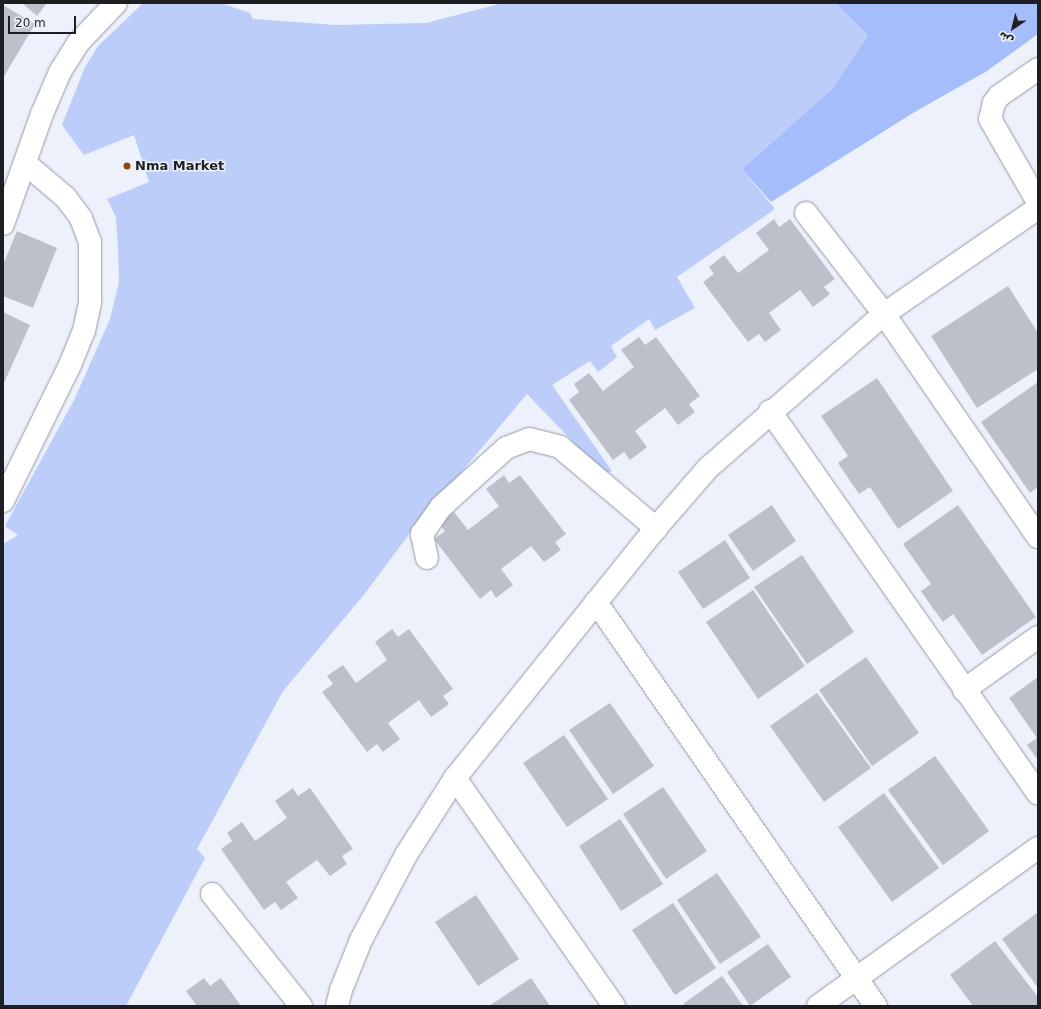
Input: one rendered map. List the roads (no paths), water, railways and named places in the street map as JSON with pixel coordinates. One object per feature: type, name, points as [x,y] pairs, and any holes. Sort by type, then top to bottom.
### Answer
[{"type":"street","points":[[3,224],[60,72],[78,43],[116,3]]},
{"type":"street","points":[[1038,69],[999,96],[994,103],[990,119],[1038,202]]},
{"type":"street","points":[[3,501],[70,365],[84,331],[90,302],[90,242],[81,218],[65,197],[25,163]]},
{"type":"street","points":[[343,1001],[360,940],[406,855],[455,778],[656,528],[708,468],[770,412],[884,314],[1038,208]]},
{"type":"street","points":[[806,213],[884,314],[1038,537]]},
{"type":"street","points":[[770,412],[1038,794]]},
{"type":"street","points":[[427,558],[422,534],[441,507],[506,448],[529,439],[560,447],[656,528]]},
{"type":"street","points":[[596,602],[876,1006]]},
{"type":"street","points":[[964,690],[1038,637]]},
{"type":"street","points":[[455,778],[614,1006]]},
{"type":"street","points":[[818,1006],[1038,848]]},
{"type":"street","points":[[212,894],[301,1006]]},
{"type":"place","name":"Nma Market","points":[[127,166]]}]
